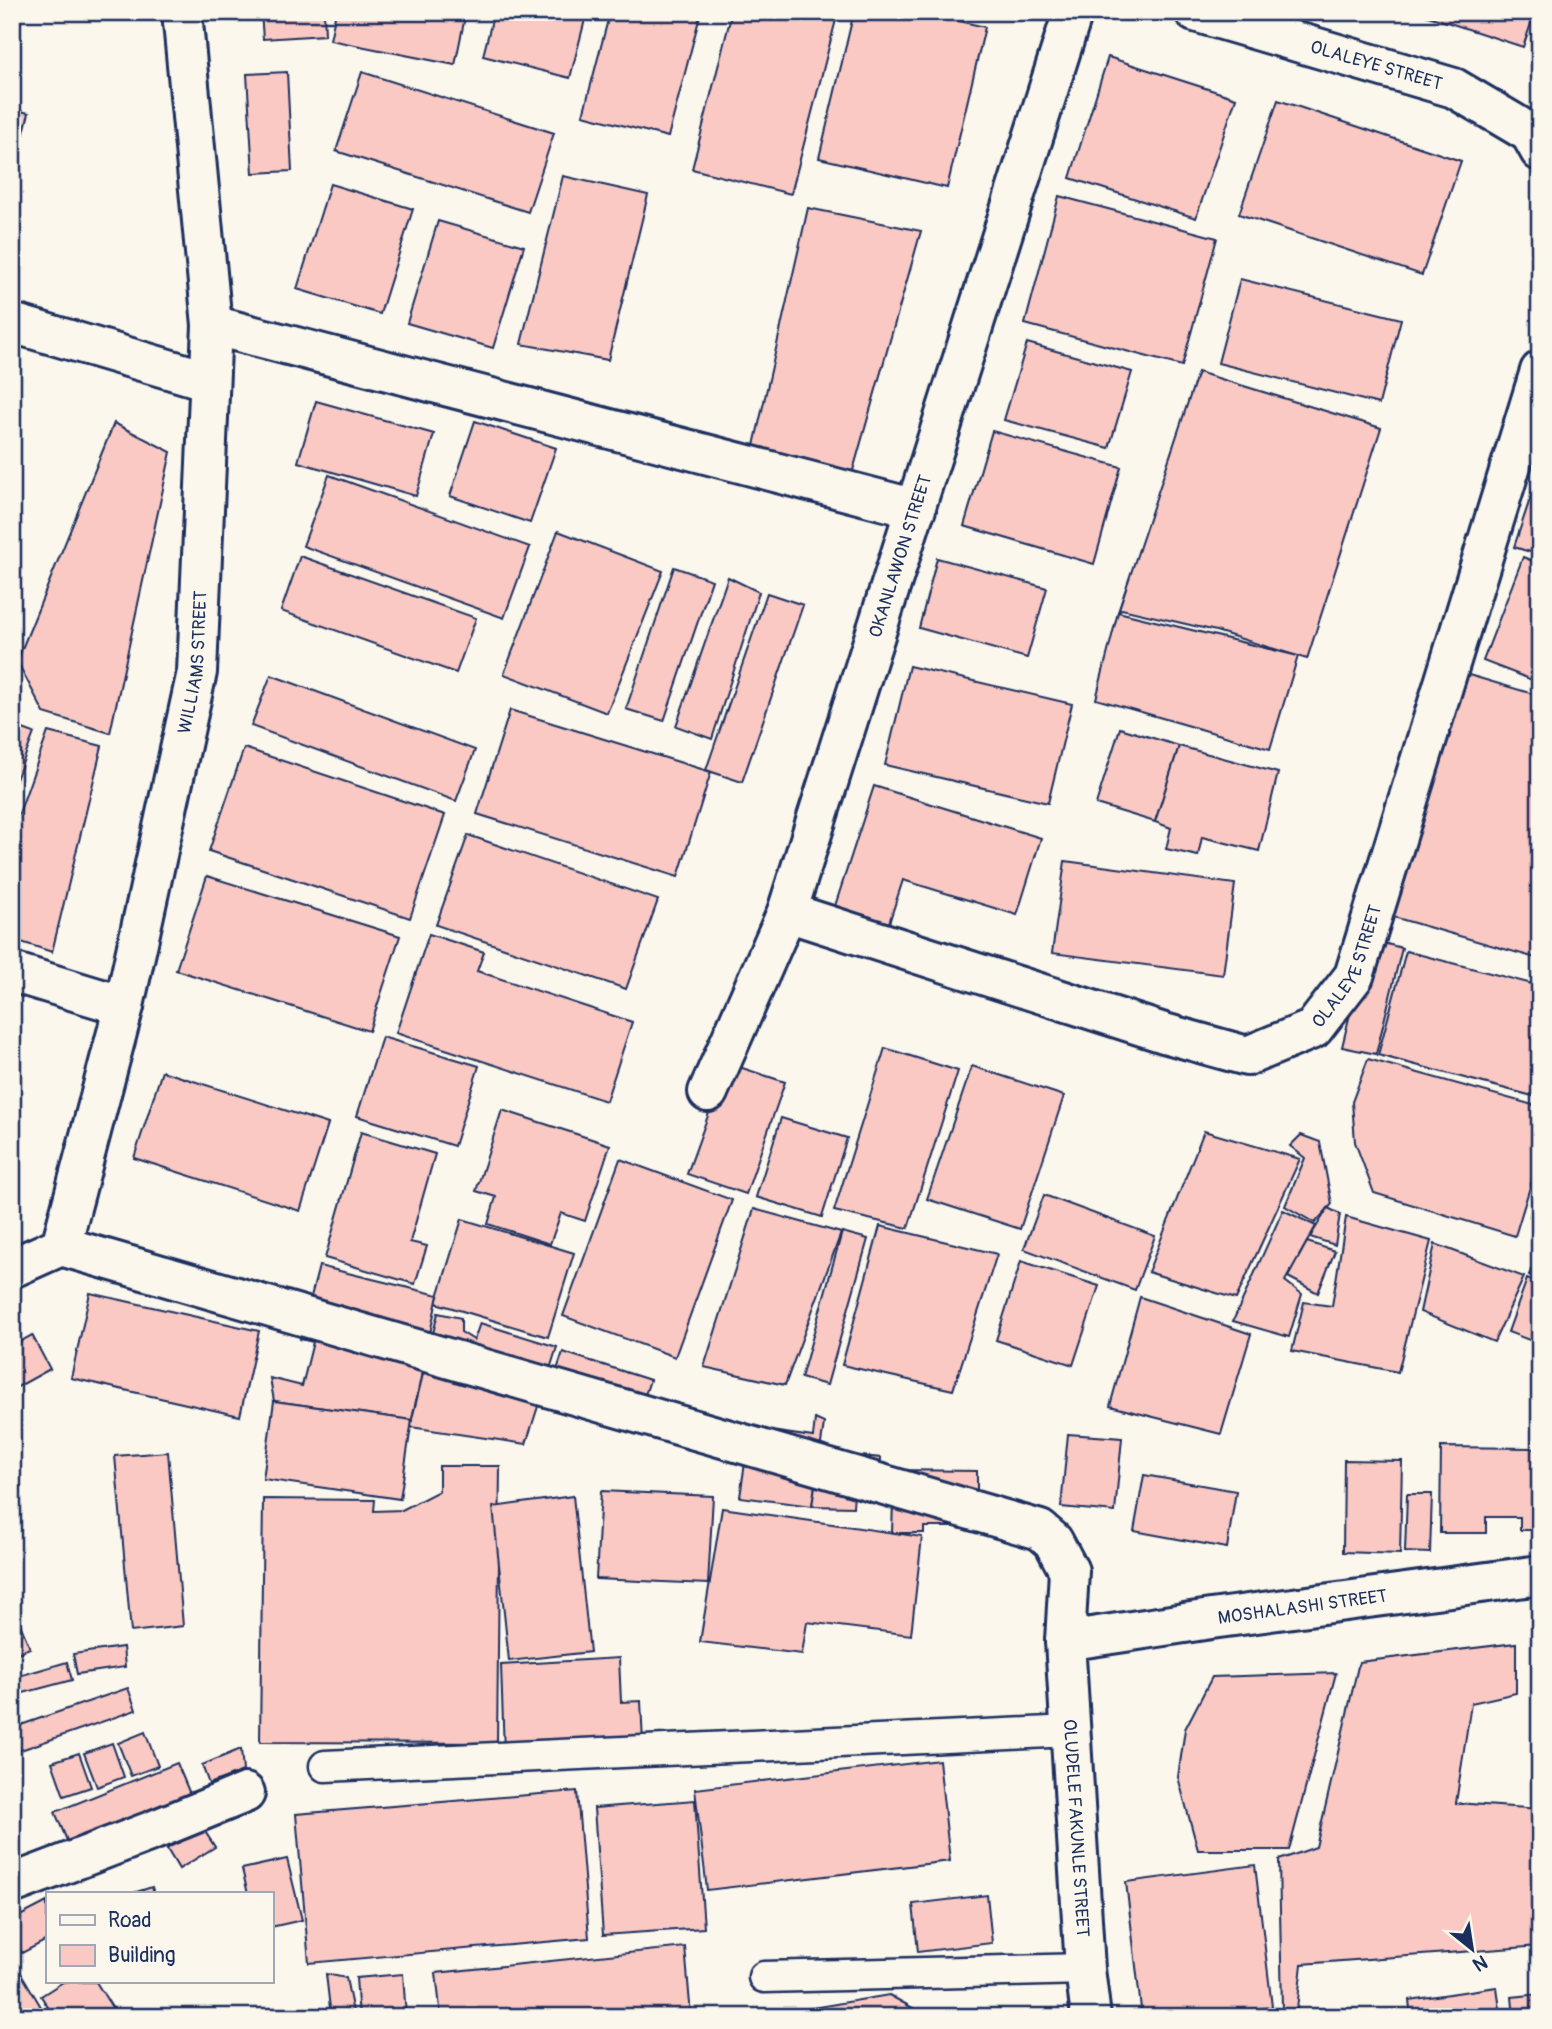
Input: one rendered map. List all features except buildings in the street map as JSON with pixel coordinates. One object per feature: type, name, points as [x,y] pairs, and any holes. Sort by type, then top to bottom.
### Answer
[{"type":"street","name":"WILLIAMS STREET","points":[[61,1246],[124,1006],[197,672],[212,325],[182,12]]},
{"type":"street","name":"OKANLAWON STREET","points":[[708,1092],[787,912],[1073,12]]},
{"type":"street","name":"OLALEYE STREET","points":[[1195,12],[1454,88],[1530,133],[1540,151]]},
{"type":"street","points":[[12,323],[209,381]]},
{"type":"street","points":[[212,325],[916,509]]},
{"type":"street","name":"OLALEYE STREET","points":[[787,912],[1164,1033],[1247,1056],[1313,1029],[1354,976],[1540,371]]},
{"type":"street","points":[[12,972],[124,1006]]},
{"type":"street","points":[[12,1268],[61,1246]]},
{"type":"street","name":"OLUDELE FAKUNLE STREET","points":[[61,1246],[1041,1530],[1053,1541],[1069,1571],[1065,1641],[1085,1969],[1091,2017]]},
{"type":"street","name":"MOSHALASHI STREET","points":[[1065,1641],[1540,1575]]},
{"type":"street","points":[[13,1882],[245,1793]]},
{"type":"lane","points":[[325,1766],[1071,1731]]},
{"type":"lane","points":[[764,1977],[1085,1969]]}]
